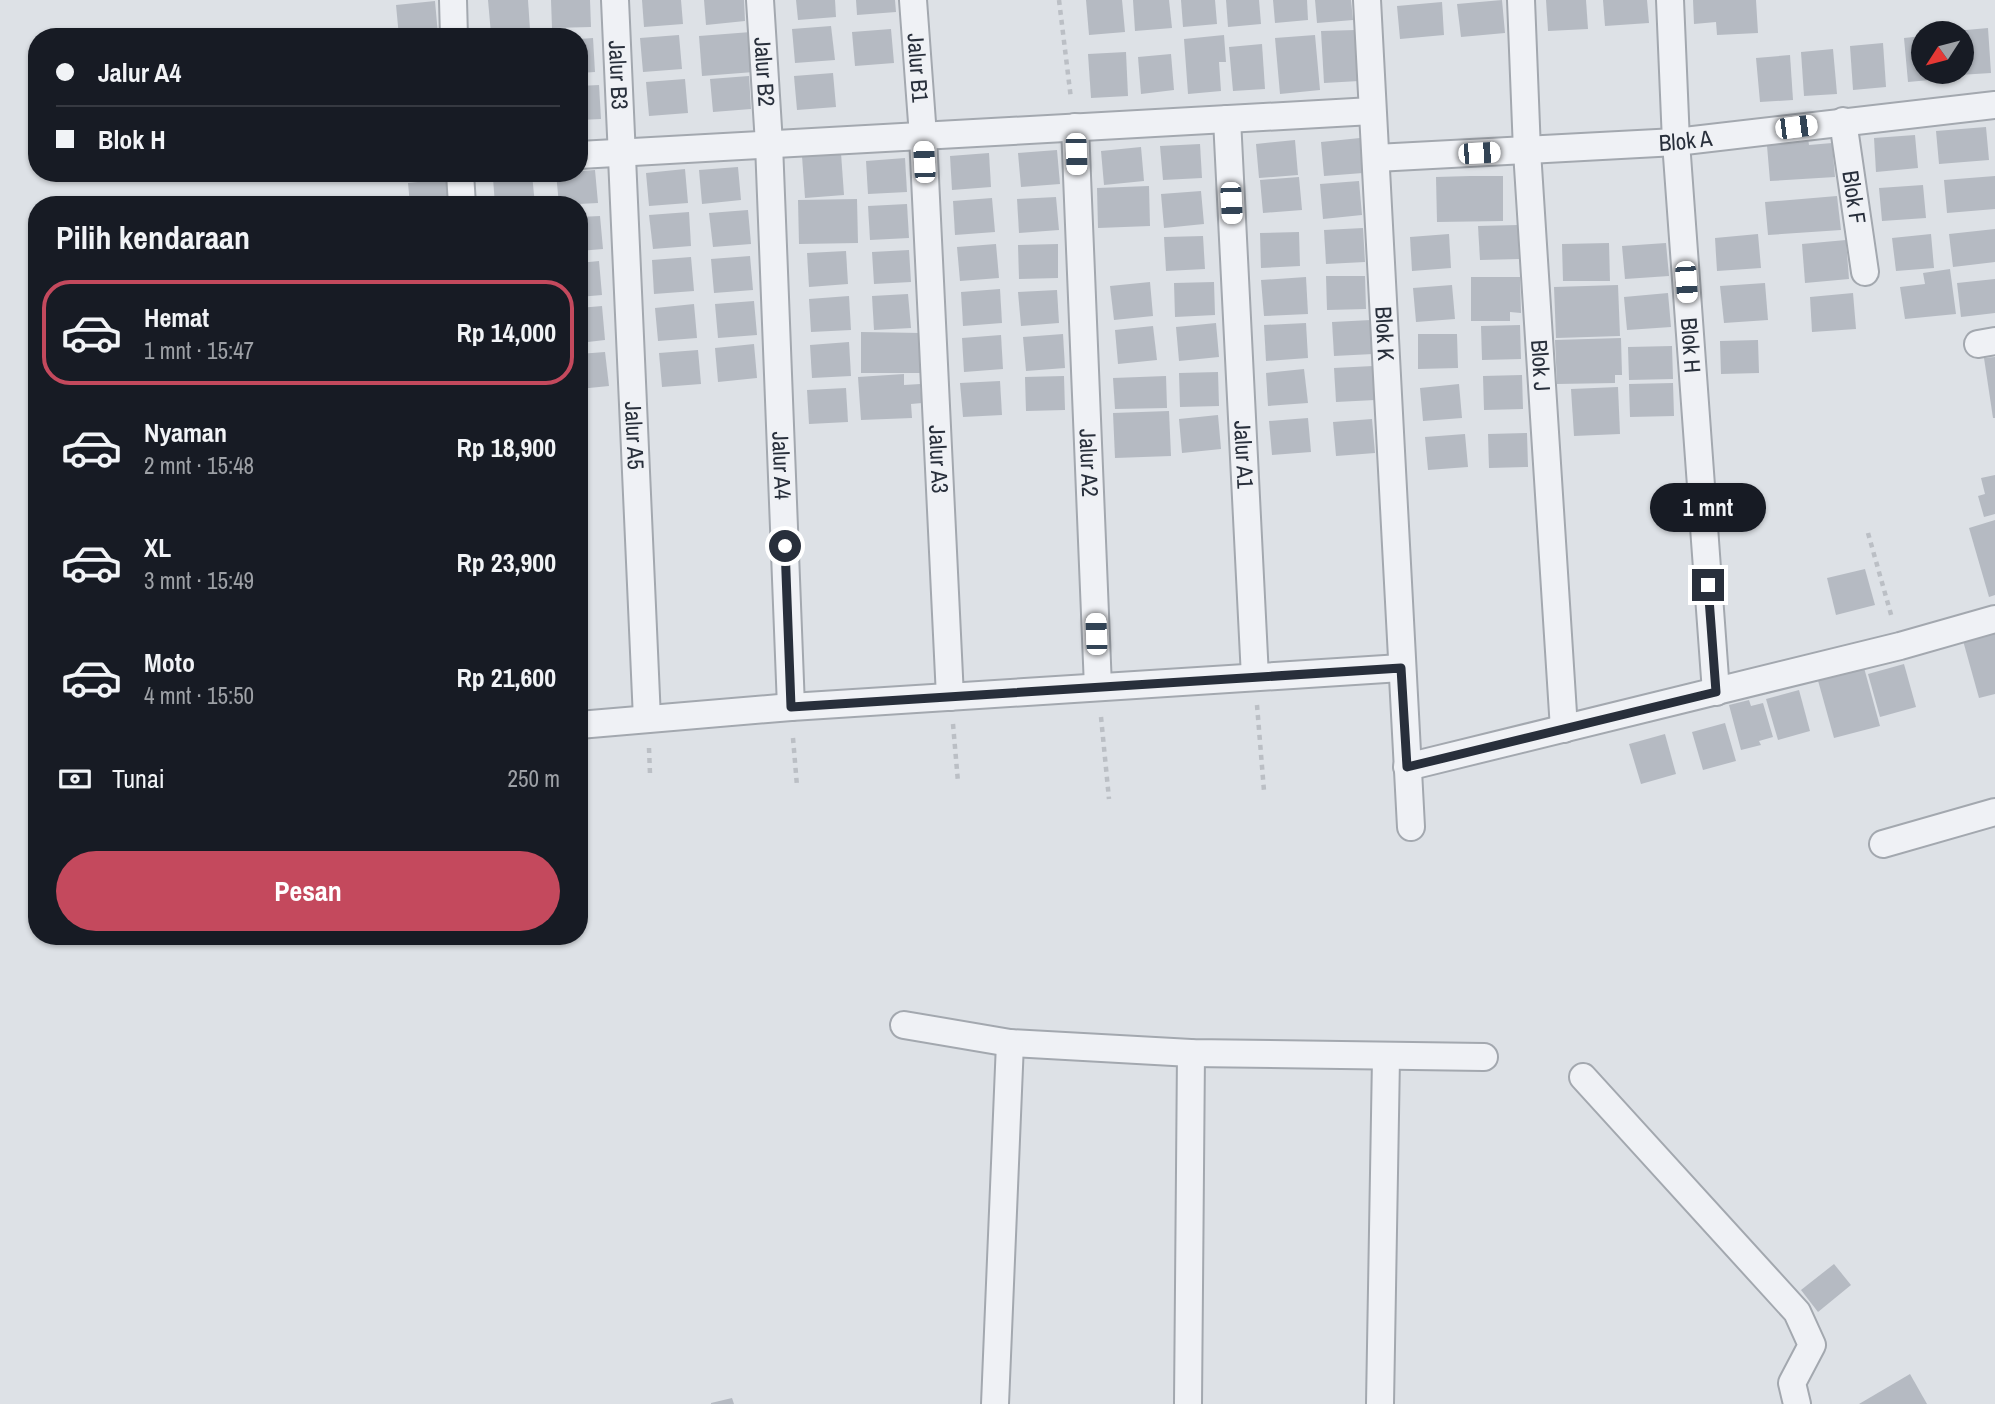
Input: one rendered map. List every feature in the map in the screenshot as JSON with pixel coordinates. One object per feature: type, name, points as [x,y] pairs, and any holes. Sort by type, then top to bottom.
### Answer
[{"type":"street","points":[[453,0],[454,28]]},
{"type":"street","name":"Jalur B3","points":[[615,0],[623,151]]},
{"type":"street","name":"Jalur B2","points":[[760,0],[769,144]]},
{"type":"street","name":"Jalur B1","points":[[913,0],[923,135]]},
{"type":"street","name":"Blok K","points":[[1367,0],[1411,827]]},
{"type":"street","name":"Blok J","points":[[1521,0],[1527,151],[1564,729]]},
{"type":"street","name":"Blok H","points":[[1670,0],[1676,142],[1716,692]]},
{"type":"street","name":"Blok A","points":[[1376,158],[1676,142],[1843,121],[1995,106]]},
{"type":"street","points":[[588,154],[1373,111]]},
{"type":"street","name":"Jalur A1","points":[[1227,119],[1255,677]]},
{"type":"street","name":"Blok F","points":[[1843,121],[1865,272]]},
{"type":"street","name":"Jalur A2","points":[[1075,127],[1098,687]]},
{"type":"street","name":"Jalur A3","points":[[923,135],[950,697]]},
{"type":"street","name":"Jalur A4","points":[[769,144],[791,707]]},
{"type":"street","name":"Jalur A5","points":[[623,151],[647,719]]},
{"type":"street","points":[[1407,767],[1900,646],[1995,619]]},
{"type":"street","points":[[588,724],[791,707],[1401,668]]},
{"type":"street","points":[[1883,844],[1995,812]]},
{"type":"street","points":[[904,1025],[1010,1043],[1191,1053],[1386,1058],[1484,1057]]},
{"type":"street","points":[[995,1404],[1010,1043]]},
{"type":"street","points":[[1188,1404],[1191,1053]]},
{"type":"street","points":[[1380,1404],[1386,1058]]},
{"type":"street","points":[[1583,1077],[1797,1312],[1812,1345],[1793,1383],[1797,1404]]},
{"type":"path","points":[[1059,0],[1075,127]]},
{"type":"path","points":[[1868,533],[1900,646]]},
{"type":"path","points":[[1255,677],[1265,791]]},
{"type":"path","points":[[1098,687],[1109,799]]},
{"type":"path","points":[[950,697],[958,782]]},
{"type":"path","points":[[791,707],[797,786]]},
{"type":"building","points":[[488,0],[528,0],[530,28],[490,28]]},
{"type":"building","points":[[551,0],[590,0],[591,27],[552,28]]},
{"type":"building","points":[[642,0],[681,0],[683,24],[644,27]]},
{"type":"building","points":[[704,0],[744,0],[745,21],[706,25]]},
{"type":"building","points":[[796,0],[835,0],[836,17],[798,20]]},
{"type":"building","points":[[856,0],[895,0],[896,12],[857,15]]},
{"type":"building","points":[[1086,0],[1122,0],[1125,32],[1089,35]]},
{"type":"building","points":[[1133,0],[1169,0],[1172,28],[1135,31]]},
{"type":"building","points":[[1181,0],[1215,0],[1217,24],[1183,27]]},
{"type":"building","points":[[1226,0],[1259,0],[1261,24],[1228,27]]},
{"type":"building","points":[[1273,0],[1307,0],[1308,20],[1275,23]]},
{"type":"building","points":[[1315,0],[1351,0],[1353,20],[1317,23]]},
{"type":"building","points":[[1502,0],[1505,33],[1461,37],[1457,4]]},
{"type":"building","points":[[1546,0],[1586,0],[1588,29],[1548,31]]},
{"type":"building","points":[[1603,0],[1647,0],[1649,23],[1605,26]]},
{"type":"building","points":[[1693,0],[1756,0],[1758,33],[1717,35],[1716,22],[1694,24]]},
{"type":"building","points":[[435,1],[437,28],[398,28],[396,5]]},
{"type":"building","points":[[1442,2],[1444,35],[1400,39],[1397,6]]},
{"type":"building","points":[[831,26],[835,60],[795,63],[792,29]]},
{"type":"building","points":[[1988,28],[1991,73],[1974,74],[1974,29]]},
{"type":"building","points":[[891,29],[894,63],[855,66],[852,32]]},
{"type":"building","points":[[1356,30],[1359,81],[1324,83],[1321,31]]},
{"type":"building","points":[[751,32],[754,72],[702,76],[699,36]]},
{"type":"building","points":[[679,35],[682,69],[643,72],[640,38]]},
{"type":"building","points":[[1224,35],[1226,62],[1219,62],[1221,91],[1188,94],[1184,39]]},
{"type":"building","points":[[1315,35],[1320,90],[1280,94],[1275,38]]},
{"type":"building","points":[[1911,37],[1911,82],[1908,82],[1904,38]]},
{"type":"building","points":[[588,38],[593,38],[595,72],[588,72]]},
{"type":"building","points":[[1883,43],[1886,87],[1853,90],[1850,46]]},
{"type":"building","points":[[1262,44],[1265,89],[1233,91],[1229,47]]},
{"type":"building","points":[[1833,49],[1837,94],[1804,96],[1801,52]]},
{"type":"building","points":[[1126,52],[1128,96],[1091,98],[1088,54]]},
{"type":"building","points":[[1171,54],[1174,90],[1141,94],[1138,57]]},
{"type":"building","points":[[1790,55],[1793,100],[1760,102],[1756,58]]},
{"type":"building","points":[[833,73],[836,107],[797,110],[794,76]]},
{"type":"building","points":[[749,76],[751,109],[713,112],[710,79]]},
{"type":"building","points":[[685,79],[688,113],[649,116],[646,82]]},
{"type":"building","points":[[599,85],[601,119],[588,120],[588,86]]},
{"type":"building","points":[[1986,127],[1989,160],[1939,164],[1936,131]]},
{"type":"building","points":[[1807,131],[1809,145],[1832,143],[1835,177],[1770,181],[1766,134]]},
{"type":"building","points":[[1915,135],[1918,168],[1876,172],[1874,138]]},
{"type":"building","points":[[1360,138],[1363,173],[1324,176],[1321,142]]},
{"type":"building","points":[[1295,140],[1298,175],[1259,178],[1256,144]]},
{"type":"building","points":[[1200,144],[1202,178],[1163,180],[1160,146]]},
{"type":"building","points":[[1141,147],[1144,181],[1104,185],[1101,151]]},
{"type":"building","points":[[1057,150],[1060,184],[1021,187],[1018,153]]},
{"type":"building","points":[[841,153],[844,195],[805,198],[802,156]]},
{"type":"building","points":[[989,153],[991,187],[952,190],[950,156]]},
{"type":"building","points":[[905,158],[907,192],[868,194],[866,161]]},
{"type":"building","points":[[738,167],[741,200],[702,204],[699,170]]},
{"type":"building","points":[[685,169],[688,203],[649,206],[646,173]]},
{"type":"building","points":[[595,170],[598,203],[588,204],[588,196],[558,196],[557,182],[588,182],[588,171]]},
{"type":"building","points":[[1503,176],[1503,221],[1437,222],[1436,177]]},
{"type":"building","points":[[1995,176],[1995,209],[1947,213],[1944,180]]},
{"type":"building","points":[[1299,177],[1302,210],[1263,213],[1260,180]]},
{"type":"building","points":[[1359,181],[1362,215],[1323,219],[1320,184]]},
{"type":"building","points":[[447,182],[449,196],[409,196],[408,183]]},
{"type":"building","points":[[493,182],[533,182],[534,196],[494,196]]},
{"type":"building","points":[[1923,185],[1926,218],[1882,221],[1879,188]]},
{"type":"building","points":[[1149,186],[1150,226],[1098,228],[1097,188]]},
{"type":"building","points":[[1201,191],[1204,224],[1164,228],[1161,194]]},
{"type":"building","points":[[1837,196],[1841,230],[1768,235],[1765,202]]},
{"type":"building","points":[[1056,197],[1059,230],[1019,233],[1017,199]]},
{"type":"building","points":[[992,198],[995,232],[955,235],[953,201]]},
{"type":"building","points":[[857,199],[858,243],[799,244],[798,200]]},
{"type":"building","points":[[907,204],[909,238],[870,240],[868,206]]},
{"type":"building","points":[[748,210],[751,244],[713,247],[709,213]]},
{"type":"building","points":[[689,212],[691,246],[653,249],[649,215]]},
{"type":"building","points":[[600,216],[603,249],[588,250],[588,217]]},
{"type":"building","points":[[1518,225],[1519,259],[1480,260],[1478,226]]},
{"type":"building","points":[[1363,228],[1365,262],[1326,264],[1324,230]]},
{"type":"building","points":[[1995,229],[1995,262],[1953,267],[1949,234]]},
{"type":"building","points":[[1299,232],[1300,266],[1261,268],[1260,233]]},
{"type":"building","points":[[1449,234],[1451,268],[1412,271],[1410,237]]},
{"type":"building","points":[[1758,234],[1761,268],[1717,271],[1715,238]]},
{"type":"building","points":[[1931,234],[1934,268],[1896,271],[1892,238]]},
{"type":"building","points":[[1203,236],[1205,269],[1166,271],[1164,237]]},
{"type":"building","points":[[1846,240],[1849,279],[1805,283],[1802,244]]},
{"type":"building","points":[[1609,243],[1610,281],[1563,281],[1562,244]]},
{"type":"building","points":[[1666,243],[1669,276],[1625,279],[1622,246]]},
{"type":"building","points":[[996,244],[999,278],[960,281],[957,247]]},
{"type":"building","points":[[1058,244],[1058,278],[1019,279],[1018,245]]},
{"type":"building","points":[[909,250],[911,282],[874,284],[872,252]]},
{"type":"building","points":[[846,251],[848,284],[809,287],[807,253]]},
{"type":"building","points":[[750,256],[753,290],[714,293],[711,259]]},
{"type":"building","points":[[691,257],[694,291],[654,294],[652,260]]},
{"type":"building","points":[[599,261],[602,295],[588,296],[588,262]]},
{"type":"building","points":[[1950,269],[1956,314],[1905,319],[1900,287],[1925,284],[1923,273]]},
{"type":"building","points":[[1326,276],[1365,276],[1366,309],[1327,310]]},
{"type":"building","points":[[1306,277],[1308,314],[1264,316],[1261,280]]},
{"type":"building","points":[[1471,277],[1520,277],[1521,313],[1510,312],[1510,321],[1471,321]]},
{"type":"building","points":[[1995,279],[1995,313],[1961,317],[1957,283]]},
{"type":"building","points":[[1150,282],[1153,316],[1114,320],[1110,286]]},
{"type":"building","points":[[1214,282],[1215,315],[1175,317],[1174,283]]},
{"type":"building","points":[[1765,283],[1768,320],[1724,323],[1720,286]]},
{"type":"building","points":[[1452,285],[1455,319],[1416,322],[1413,288]]},
{"type":"building","points":[[1618,285],[1620,336],[1556,338],[1554,287]]},
{"type":"building","points":[[1000,289],[1002,323],[963,326],[961,292]]},
{"type":"building","points":[[1057,290],[1059,323],[1021,326],[1018,292]]},
{"type":"building","points":[[1668,293],[1671,327],[1627,330],[1624,297]]},
{"type":"building","points":[[1853,293],[1856,329],[1812,332],[1810,297]]},
{"type":"building","points":[[908,294],[911,328],[874,330],[872,296]]},
{"type":"building","points":[[849,296],[851,330],[811,332],[809,299]]},
{"type":"building","points":[[754,301],[757,335],[718,338],[715,304]]},
{"type":"building","points":[[694,304],[697,338],[658,341],[655,308]]},
{"type":"building","points":[[602,306],[605,340],[588,342],[588,307]]},
{"type":"building","points":[[1371,320],[1373,354],[1334,356],[1332,322]]},
{"type":"building","points":[[1216,323],[1219,357],[1179,361],[1176,327]]},
{"type":"building","points":[[1306,323],[1308,358],[1266,361],[1264,325]]},
{"type":"building","points":[[1520,325],[1521,359],[1482,360],[1481,326]]},
{"type":"building","points":[[1153,326],[1157,360],[1118,364],[1115,330]]},
{"type":"building","points":[[861,332],[921,333],[921,373],[861,373]]},
{"type":"building","points":[[1063,334],[1065,368],[1026,371],[1023,337]]},
{"type":"building","points":[[1418,334],[1457,334],[1458,368],[1418,369]]},
{"type":"building","points":[[1001,335],[1003,369],[964,372],[962,338]]},
{"type":"building","points":[[1621,338],[1622,375],[1615,375],[1615,383],[1557,384],[1555,340]]},
{"type":"building","points":[[1758,340],[1759,373],[1721,374],[1720,341]]},
{"type":"building","points":[[849,342],[851,376],[812,378],[810,345]]},
{"type":"building","points":[[754,344],[757,378],[718,382],[715,348]]},
{"type":"building","points":[[1672,346],[1673,379],[1629,380],[1628,347]]},
{"type":"building","points":[[698,350],[701,384],[662,387],[659,353]]},
{"type":"building","points":[[605,352],[609,386],[588,388],[588,353]]},
{"type":"building","points":[[1995,357],[1995,418],[1993,418],[1984,358]]},
{"type":"building","points":[[1373,366],[1375,400],[1336,402],[1334,368]]},
{"type":"building","points":[[1304,369],[1308,403],[1268,406],[1266,373]]},
{"type":"building","points":[[1218,372],[1219,406],[1180,407],[1179,373]]},
{"type":"building","points":[[904,374],[904,385],[920,384],[922,403],[911,404],[912,418],[861,420],[858,377]]},
{"type":"building","points":[[1522,375],[1523,409],[1484,410],[1483,376]]},
{"type":"building","points":[[1064,376],[1065,410],[1026,411],[1025,377]]},
{"type":"building","points":[[1166,376],[1167,408],[1115,409],[1113,378]]},
{"type":"building","points":[[1000,381],[1002,415],[963,417],[960,383]]},
{"type":"building","points":[[1673,383],[1674,416],[1630,417],[1629,384]]},
{"type":"building","points":[[1459,384],[1462,418],[1423,421],[1420,388]]},
{"type":"building","points":[[1618,387],[1620,434],[1574,436],[1571,389]]},
{"type":"building","points":[[846,388],[848,422],[809,424],[807,390]]},
{"type":"building","points":[[1169,411],[1171,456],[1115,458],[1113,413]]},
{"type":"building","points":[[1218,415],[1221,449],[1182,453],[1179,419]]},
{"type":"building","points":[[1308,418],[1311,452],[1272,455],[1269,421]]},
{"type":"building","points":[[1372,419],[1375,453],[1336,456],[1333,422]]},
{"type":"building","points":[[1527,433],[1528,467],[1489,468],[1488,434]]},
{"type":"building","points":[[1465,434],[1468,467],[1428,470],[1425,437]]},
{"type":"building","points":[[1995,475],[1995,514],[1984,517],[1978,496],[1985,494],[1981,478]]},
{"type":"building","points":[[1995,520],[1995,595],[1989,597],[1969,528]]},
{"type":"building","points":[[1865,569],[1875,605],[1836,615],[1827,578]]},
{"type":"building","points":[[1995,628],[1995,694],[1979,698],[1962,637]]},
{"type":"building","points":[[1863,664],[1880,726],[1834,738],[1817,677]]},
{"type":"building","points":[[1904,664],[1916,707],[1880,717],[1868,674]]},
{"type":"building","points":[[1799,690],[1810,731],[1778,740],[1766,699]]},
{"type":"building","points":[[1749,700],[1751,706],[1763,703],[1773,737],[1759,741],[1761,745],[1741,750],[1729,705]]},
{"type":"building","points":[[1725,723],[1736,761],[1703,770],[1692,732]]},
{"type":"building","points":[[1665,734],[1676,774],[1641,784],[1629,744]]},
{"type":"building","points":[[1834,1264],[1851,1285],[1818,1312],[1801,1290]]},
{"type":"building","points":[[1910,1374],[1927,1404],[1859,1404]]},
{"type":"building","points":[[732,1398],[734,1404],[711,1404],[711,1403]]},
{"type":"route","points":[[785,546],[791,707],[1401,668],[1407,767],[1459,752],[1716,692],[1708,585]]}]
